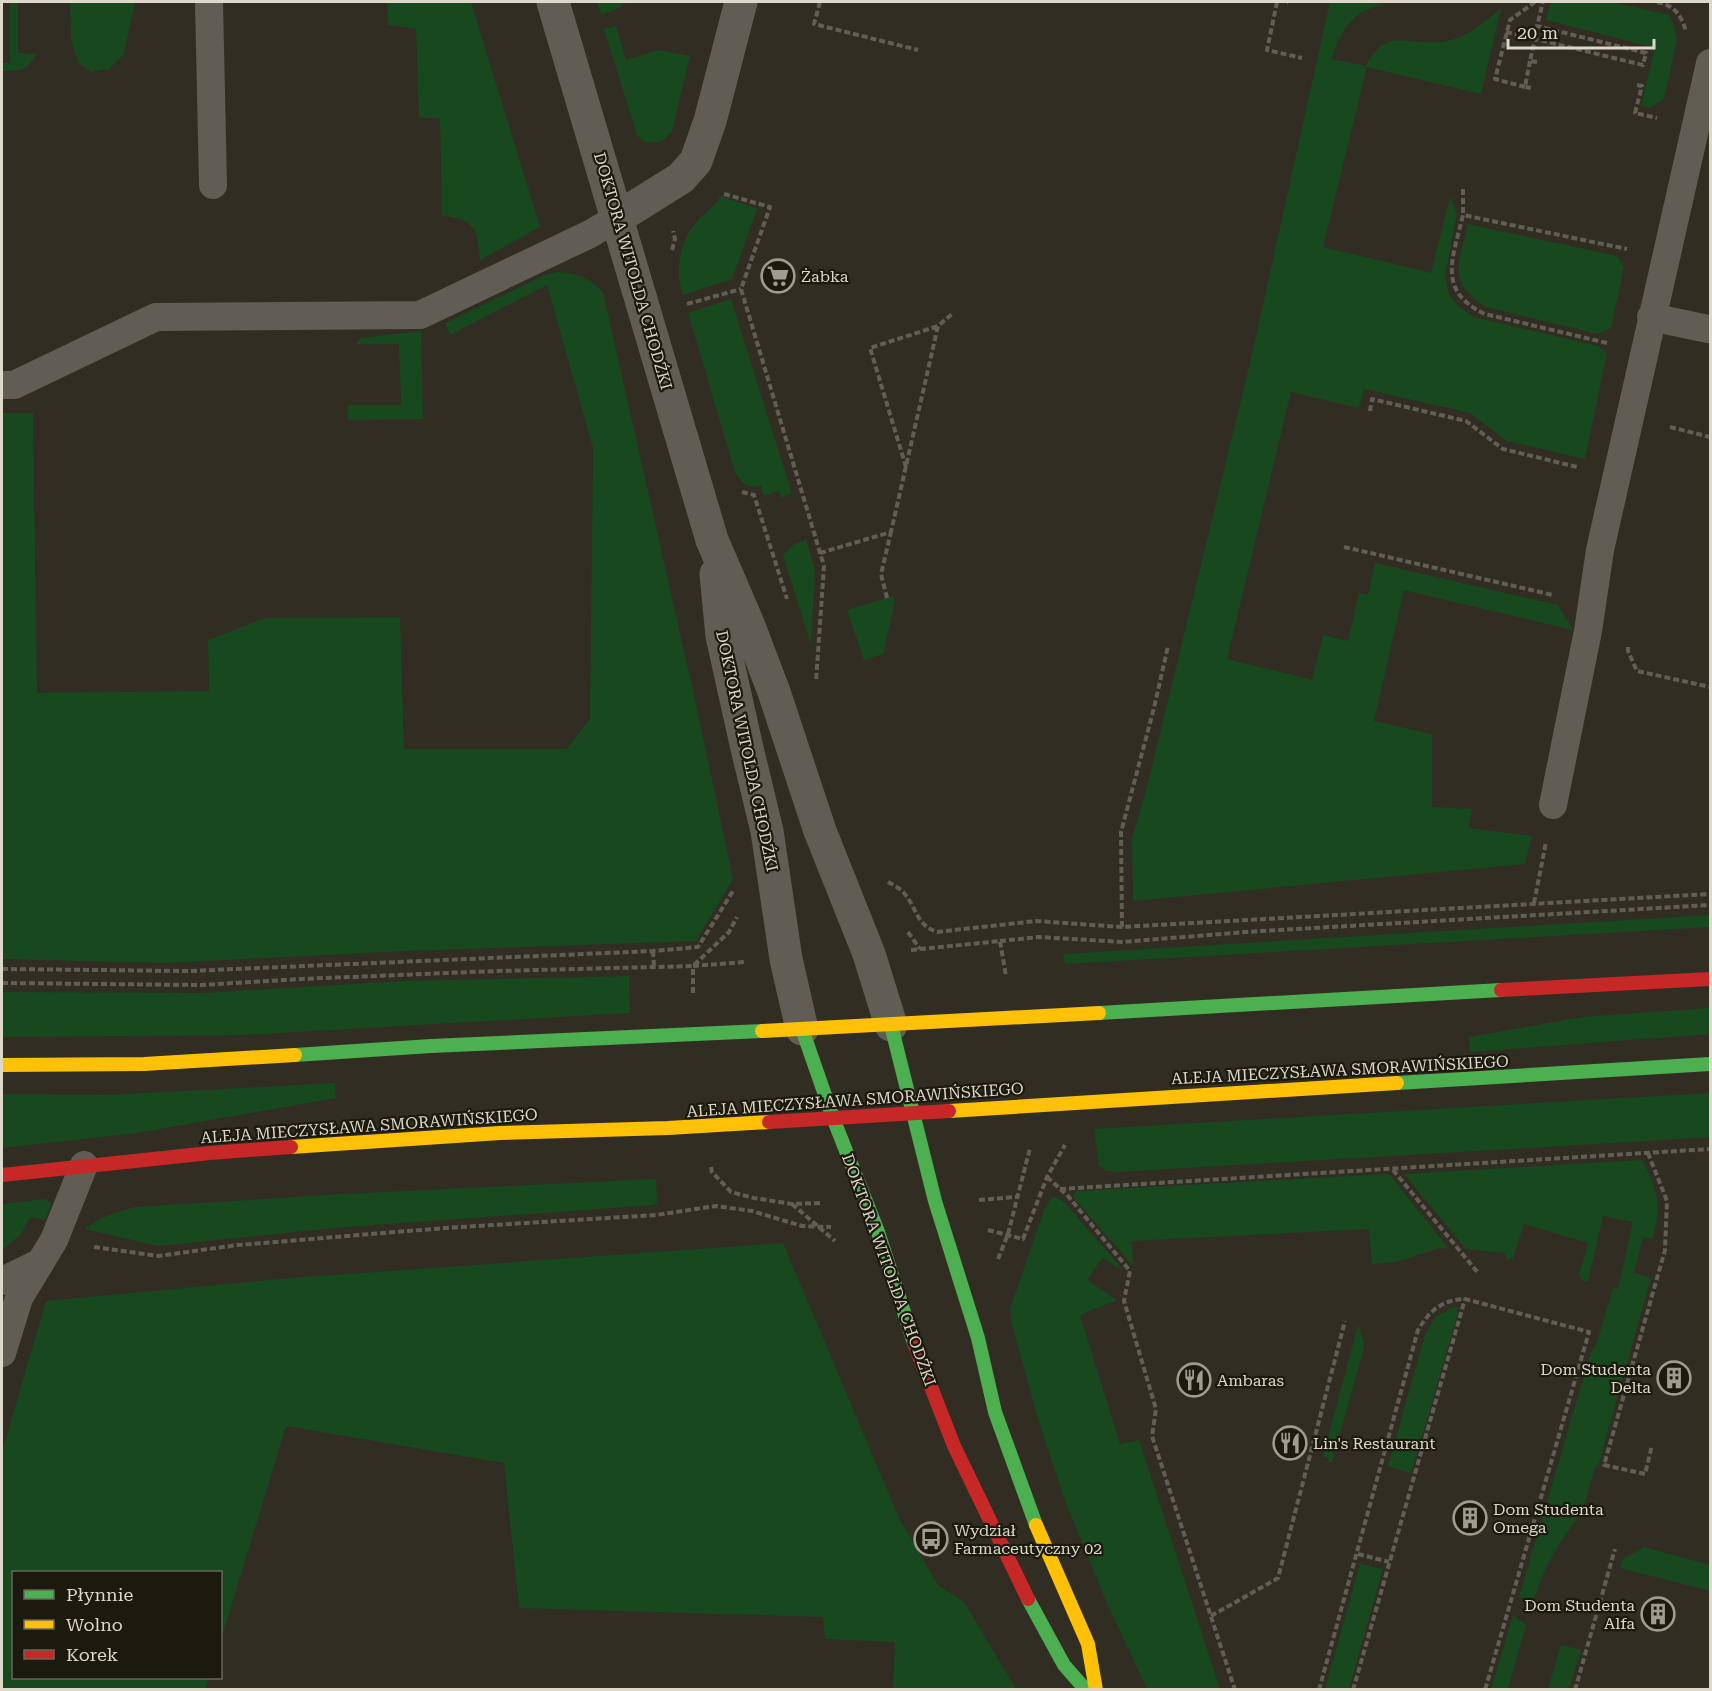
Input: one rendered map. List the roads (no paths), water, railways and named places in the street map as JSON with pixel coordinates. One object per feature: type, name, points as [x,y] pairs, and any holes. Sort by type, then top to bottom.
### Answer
[{"type":"main road","points":[[2,1065],[69,1066],[189,1062],[393,1047],[891,1025],[1710,979]]},
{"type":"main road","name":"DOKTORA WITOLDA CHODŹKI","points":[[891,1025],[935,1201],[978,1338],[995,1412],[1033,1518],[1088,1644],[1096,1689]]},
{"type":"main road","name":"DOKTORA WITOLDA CHODŹKI","points":[[802,1029],[832,1118],[874,1220],[912,1339],[954,1446],[1014,1572],[1064,1665],[1086,1689]]},
{"type":"main road","name":"ALEJA MIECZYSŁAWA SMORAWIŃSKIEGO","points":[[2,1175],[210,1153],[500,1133],[668,1128],[914,1114],[1710,1064]]},
{"type":"street","name":"DOKTORA WITOLDA CHODŹKI","points":[[553,2],[712,540],[774,692],[820,831],[869,954],[891,1025]]},
{"type":"street","points":[[617,218],[681,178],[696,161],[710,121],[741,2]]},
{"type":"street","name":"DOKTORA WITOLDA CHODŹKI","points":[[712,540],[722,636],[767,831],[786,959],[802,1029]]},
{"type":"lane","points":[[209,2],[213,185]]},
{"type":"lane","points":[[1553,805],[1588,631],[1599,550],[1710,63]]},
{"type":"lane","points":[[2,385],[14,385],[156,317],[420,315],[590,234],[617,218]]},
{"type":"lane","points":[[1651,317],[1708,329]]},
{"type":"lane","points":[[2,1353],[19,1298],[54,1240],[84,1165]]},
{"type":"lane","points":[[2,1281],[41,1262]]},
{"type":"place","name":"Żabka","points":[[778,276]]},
{"type":"place","name":"Dom Studenta Delta","points":[[1674,1378]]},
{"type":"place","name":"Ambaras","points":[[1194,1380]]},
{"type":"place","name":"Lin's Restaurant","points":[[1290,1443]]},
{"type":"place","name":"Dom Studenta Omega","points":[[1470,1518]]},
{"type":"place","name":"Wydział Farmaceutyczny 02","points":[[931,1539]]},
{"type":"place","name":"Dom Studenta Alfa","points":[[1658,1614]]}]
